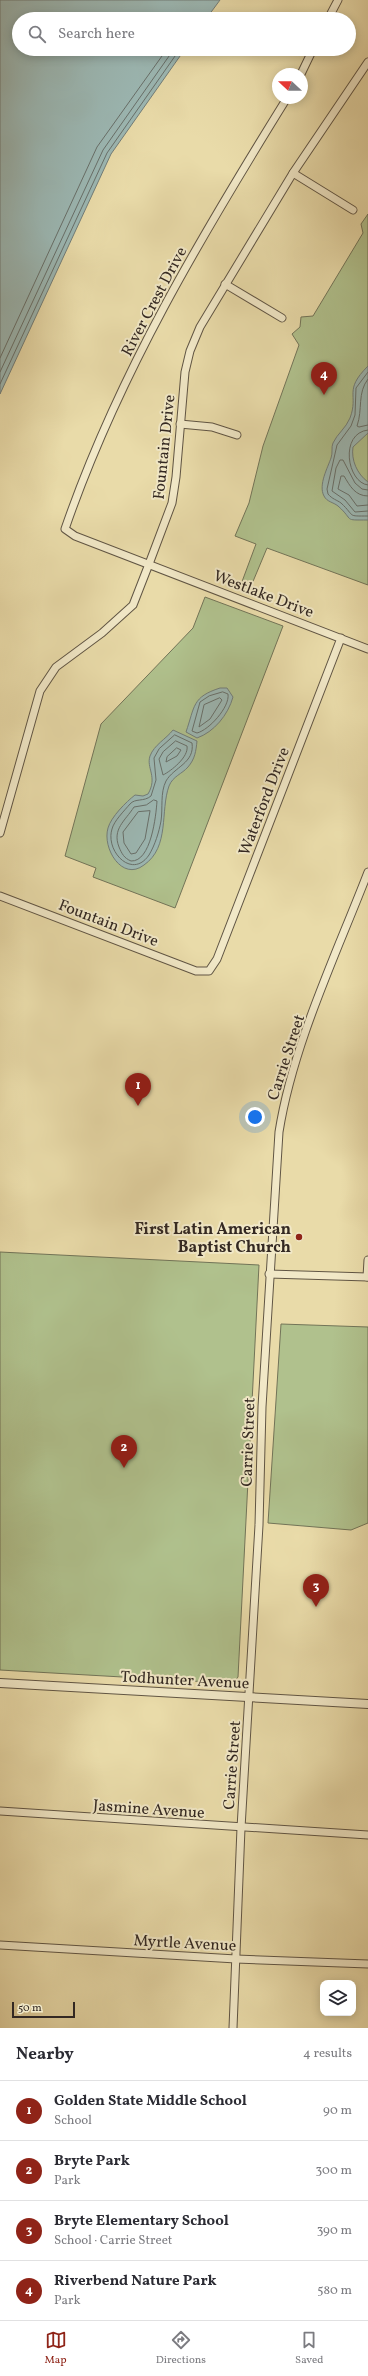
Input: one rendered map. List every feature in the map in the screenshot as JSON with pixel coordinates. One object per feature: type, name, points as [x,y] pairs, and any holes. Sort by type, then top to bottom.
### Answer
[{"type":"street","points":[[332,12],[338,0]]},
{"type":"street","points":[[304,68],[310,56]]},
{"type":"street","name":"Fountain Drive","points":[[0,833],[40,691],[56,667],[102,633],[133,605],[172,503],[176,477],[185,372],[190,351],[200,327],[293,173],[368,62]]},
{"type":"street","name":"River Crest Drive","points":[[65,529],[103,435],[155,324],[222,204],[284,104]]},
{"type":"street","points":[[293,173],[353,210]]},
{"type":"street","points":[[225,284],[282,318]]},
{"type":"street","points":[[180,424],[212,427],[237,435]]},
{"type":"street","name":"Westlake Drive","points":[[65,529],[75,536],[368,649]]},
{"type":"street","name":"Waterford Drive","points":[[209,971],[217,959],[341,638]]},
{"type":"street","name":"Carrie Street","points":[[233,2028],[241,1828],[250,1696],[269,1274],[276,1158],[286,1094],[308,1028],[368,872]]},
{"type":"street","name":"Fountain Drive","points":[[0,896],[196,972],[209,971]]},
{"type":"street","points":[[269,1274],[368,1277],[368,1260]]},
{"type":"street","name":"Todhunter Avenue","points":[[0,1683],[250,1696],[368,1704]]},
{"type":"street","name":"Jasmine Avenue","points":[[0,1811],[241,1828],[368,1835]]},
{"type":"street","name":"Myrtle Avenue","points":[[0,1945],[236,1959],[368,1964]]},
{"type":"green space","points":[[368,214],[368,585],[267,548],[249,591],[240,587],[256,544],[235,536],[249,503],[263,446],[299,345],[292,334],[300,327],[301,317],[313,316],[363,233],[361,224]]},
{"type":"green space","points":[[205,597],[283,626],[175,908],[93,877],[96,868],[65,856],[101,724],[193,628]]},
{"type":"green space","points":[[0,1252],[259,1265],[238,1677],[234,1682],[227,1683],[0,1670]]},
{"type":"green space","points":[[281,1324],[368,1327],[368,1523],[351,1530],[268,1523]]},
{"type":"water","points":[[0,0],[220,0],[211,12],[12,12],[12,56],[180,56],[111,154],[0,394]]},
{"type":"water","points":[[368,366],[368,433],[353,447],[353,457],[358,471],[368,482],[368,520],[352,520],[338,506],[327,500],[322,492],[322,487],[324,476],[332,456],[333,443],[350,418],[353,403],[353,392],[356,381],[360,374]]},
{"type":"water","points":[[220,688],[227,688],[233,697],[228,710],[220,722],[209,732],[197,738],[186,732],[193,709],[199,699],[211,691]]},
{"type":"water","points":[[173,730],[197,741],[195,755],[188,767],[175,777],[169,786],[166,796],[163,828],[158,849],[144,865],[136,869],[128,869],[121,866],[111,853],[108,845],[108,828],[115,815],[131,798],[135,795],[143,796],[148,794],[152,783],[149,765],[150,756],[157,745]]},
{"type":"place","name":"Riverbend Nature Park","points":[[324,395]]},
{"type":"place","name":"Golden State Middle School","points":[[138,1106]]},
{"type":"place","name":"First Latin American Baptist Church","points":[[299,1237]]},
{"type":"place","name":"Bryte Park","points":[[124,1468]]},
{"type":"place","name":"Bryte Elementary School","points":[[316,1607]]}]
